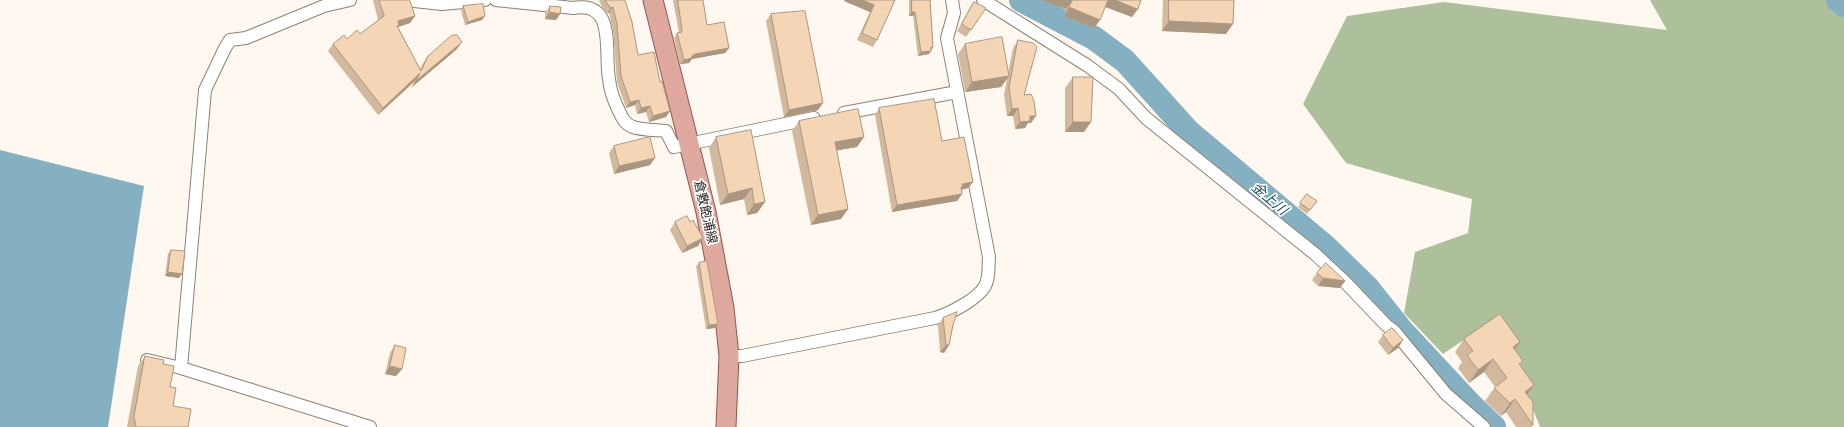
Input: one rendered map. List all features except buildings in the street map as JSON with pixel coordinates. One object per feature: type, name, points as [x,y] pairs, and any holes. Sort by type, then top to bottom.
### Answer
[{"type":"main road","name":"倉敷飽浦線","points":[[653,0],[715,255],[725,315],[729,356],[726,427]]},
{"type":"street","points":[[181,368],[205,90],[230,40],[246,38],[324,6],[350,0]]},
{"type":"street","points":[[405,0],[442,4],[485,0]]},
{"type":"street","points":[[496,0],[573,8],[582,3],[598,12],[605,22],[609,79],[614,102],[623,120],[633,126],[666,131],[674,147],[831,115],[957,92]]},
{"type":"street","points":[[729,356],[742,356],[940,317],[958,308],[985,286],[988,278],[989,257],[947,38],[954,13],[952,0]]},
{"type":"street","points":[[983,0],[1088,66],[1119,89],[1146,118],[1315,254],[1346,282],[1386,325],[1394,331],[1446,394],[1484,427]]},
{"type":"street","points":[[144,360],[181,368],[358,425],[370,427]]},
{"type":"green space","points":[[1650,0],[1844,0],[1844,427],[1540,427],[1516,367],[1493,320],[1443,354],[1404,313],[1415,252],[1468,233],[1472,199],[1346,163],[1303,104],[1347,16],[1444,2],[1667,30]]},
{"type":"water","points":[[0,150],[144,186],[108,427],[0,427]]},
{"type":"waterway","name":"金上川","points":[[1021,0],[1094,38],[1125,61],[1189,132],[1327,248],[1367,287],[1402,331],[1470,404],[1494,427]]},
{"type":"waterway","points":[[1838,0],[1844,5]]}]
